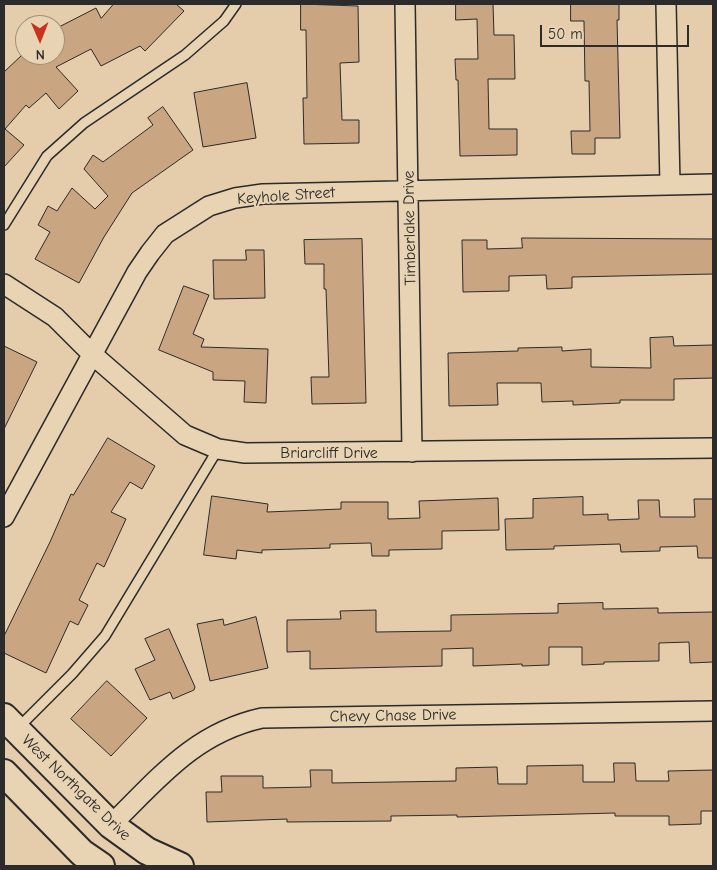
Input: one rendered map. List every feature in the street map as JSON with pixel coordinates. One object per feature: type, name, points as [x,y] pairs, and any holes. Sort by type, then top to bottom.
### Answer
[{"type":"main road","name":"West Northgate Drive","points":[[10,723],[111,825],[146,851],[180,866]]},
{"type":"main road","points":[[4,773],[82,852],[101,866]]},
{"type":"street","name":"Timberlake Drive","points":[[406,4],[412,452]]},
{"type":"street","points":[[666,4],[670,184]]},
{"type":"street","name":"Keyhole Street","points":[[4,517],[137,272],[165,234],[209,206],[235,198],[263,194],[713,184]]},
{"type":"street","name":"Briarcliff Drive","points":[[4,284],[55,317],[93,355],[185,435],[218,449],[245,453],[713,448]]},
{"type":"street","name":"Chevy Chase Drive","points":[[111,825],[193,747],[216,733],[239,723],[262,718],[713,711]]},
{"type":"lane","points":[[4,225],[47,156],[84,123],[185,55],[224,21],[236,4]]},
{"type":"lane","points":[[10,723],[72,674],[105,636],[218,449]]},
{"type":"building","points":[[114,4],[176,4],[184,11],[145,51],[140,46],[101,66],[91,49],[65,62],[65,24],[96,8],[101,18]]},
{"type":"building","points":[[301,4],[358,6],[359,62],[340,63],[342,120],[359,120],[359,143],[304,144],[303,98],[307,98],[306,30],[301,30]]},
{"type":"building","points":[[456,4],[493,4],[494,35],[514,35],[515,79],[488,79],[489,129],[517,129],[517,155],[460,156],[458,80],[456,80],[455,59],[478,59],[477,19],[456,20]]},
{"type":"building","points":[[571,4],[619,4],[619,20],[617,20],[620,138],[595,138],[595,154],[572,154],[571,131],[590,131],[589,81],[585,81],[584,21],[571,21]]},
{"type":"building","points":[[15,62],[15,65],[60,65],[56,67],[78,91],[59,109],[46,93],[29,108],[26,105],[5,129],[24,145],[4,167],[4,72]]},
{"type":"building","points":[[247,83],[256,138],[203,147],[194,93]]},
{"type":"building","points":[[163,107],[193,150],[132,193],[104,237],[79,283],[35,259],[50,232],[38,225],[48,206],[57,211],[72,188],[95,209],[108,196],[84,169],[93,155],[103,162],[153,125],[148,118]]},
{"type":"building","points":[[522,238],[713,239],[713,274],[572,277],[572,288],[547,289],[546,275],[509,276],[509,291],[463,292],[462,240],[487,240],[487,249],[522,248]]},
{"type":"building","points":[[362,239],[366,403],[312,404],[311,377],[329,377],[326,289],[324,289],[324,264],[305,264],[304,240]]},
{"type":"building","points":[[246,250],[264,250],[265,298],[214,299],[213,260],[246,260]]},
{"type":"building","points":[[184,286],[209,295],[193,334],[204,339],[201,347],[268,349],[266,403],[244,402],[245,381],[213,380],[213,372],[159,350]]},
{"type":"building","points":[[673,337],[674,346],[713,345],[713,378],[674,379],[674,400],[620,400],[620,403],[573,405],[573,401],[542,402],[541,383],[497,383],[498,405],[449,406],[448,353],[518,351],[518,348],[562,347],[562,351],[591,349],[591,367],[651,368],[650,338]]},
{"type":"building","points":[[4,346],[37,362],[4,429]]},
{"type":"building","points":[[108,438],[155,466],[142,489],[130,482],[111,512],[126,519],[104,567],[97,563],[79,600],[88,605],[78,625],[70,621],[46,673],[4,653],[4,636],[71,494],[73,495]]},
{"type":"building","points":[[212,496],[268,504],[267,512],[341,509],[341,502],[388,502],[388,519],[420,518],[419,501],[498,498],[499,530],[442,531],[442,549],[389,550],[389,556],[372,556],[371,543],[330,544],[330,548],[262,550],[262,553],[237,550],[236,559],[204,555]]},
{"type":"building","points":[[583,497],[583,515],[608,514],[608,520],[639,519],[638,500],[659,500],[660,517],[695,517],[694,499],[713,499],[713,558],[698,558],[697,546],[660,547],[660,551],[621,552],[620,544],[554,546],[554,549],[506,550],[505,519],[533,518],[533,499]]},
{"type":"building","points":[[603,603],[603,609],[658,608],[658,613],[713,612],[713,662],[690,663],[689,642],[659,643],[659,661],[604,662],[604,664],[582,665],[582,647],[549,647],[549,665],[522,666],[522,664],[473,666],[473,648],[442,649],[442,666],[310,669],[310,651],[287,652],[287,620],[341,619],[340,611],[376,610],[376,632],[451,631],[451,615],[558,613],[558,604]]},
{"type":"building","points":[[256,617],[268,668],[210,681],[197,624],[223,619],[224,625]]},
{"type":"building","points":[[169,629],[195,687],[194,690],[173,699],[170,692],[150,700],[135,669],[155,660],[145,639]]},
{"type":"building","points":[[107,681],[147,718],[111,756],[71,719]]},
{"type":"building","points":[[614,763],[635,763],[636,781],[669,781],[668,771],[713,770],[713,811],[701,811],[701,824],[669,825],[669,816],[615,816],[615,813],[457,817],[457,815],[391,816],[391,821],[287,822],[287,819],[207,822],[206,792],[222,792],[221,776],[263,776],[263,788],[311,787],[310,770],[332,770],[332,783],[456,781],[456,768],[497,767],[498,784],[527,784],[527,766],[583,765],[583,782],[614,782]]}]
